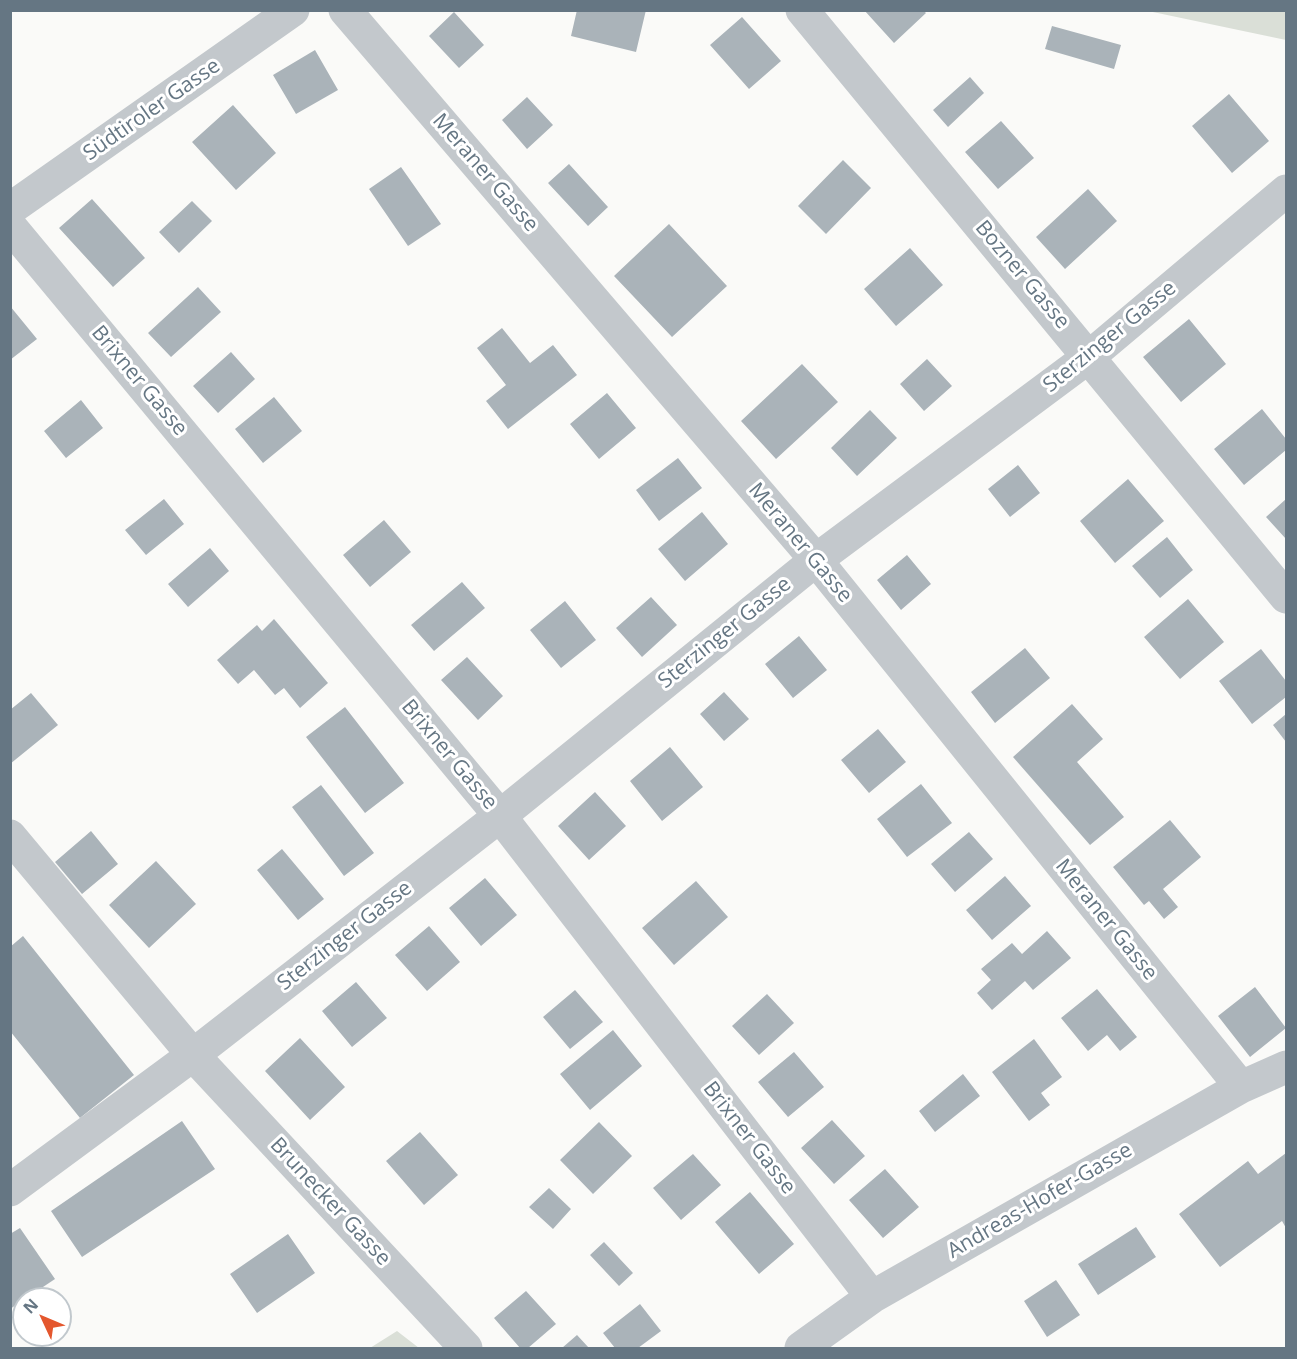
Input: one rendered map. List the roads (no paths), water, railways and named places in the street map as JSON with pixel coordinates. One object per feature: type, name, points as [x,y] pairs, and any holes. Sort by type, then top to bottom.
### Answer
[{"type":"street","name":"Südtiroler Gasse","points":[[10,209],[293,10]]},
{"type":"street","name":"Meraner Gasse","points":[[345,10],[816,560],[1241,1087]]},
{"type":"street","name":"Bozner Gasse","points":[[802,10],[1287,597]]},
{"type":"street","name":"Sterzinger Gasse","points":[[193,1055],[500,816],[816,560],[1090,356],[1287,191]]},
{"type":"street","name":"Brixner Gasse","points":[[10,226],[500,816],[872,1297]]},
{"type":"street","name":"Brunecker Gasse","points":[[10,837],[193,1055],[466,1348]]},
{"type":"street","points":[[10,1190],[193,1055]]},
{"type":"street","name":"Andreas-Hofer-Gasse","points":[[801,1348],[872,1297],[1241,1087],[1287,1067]]}]
